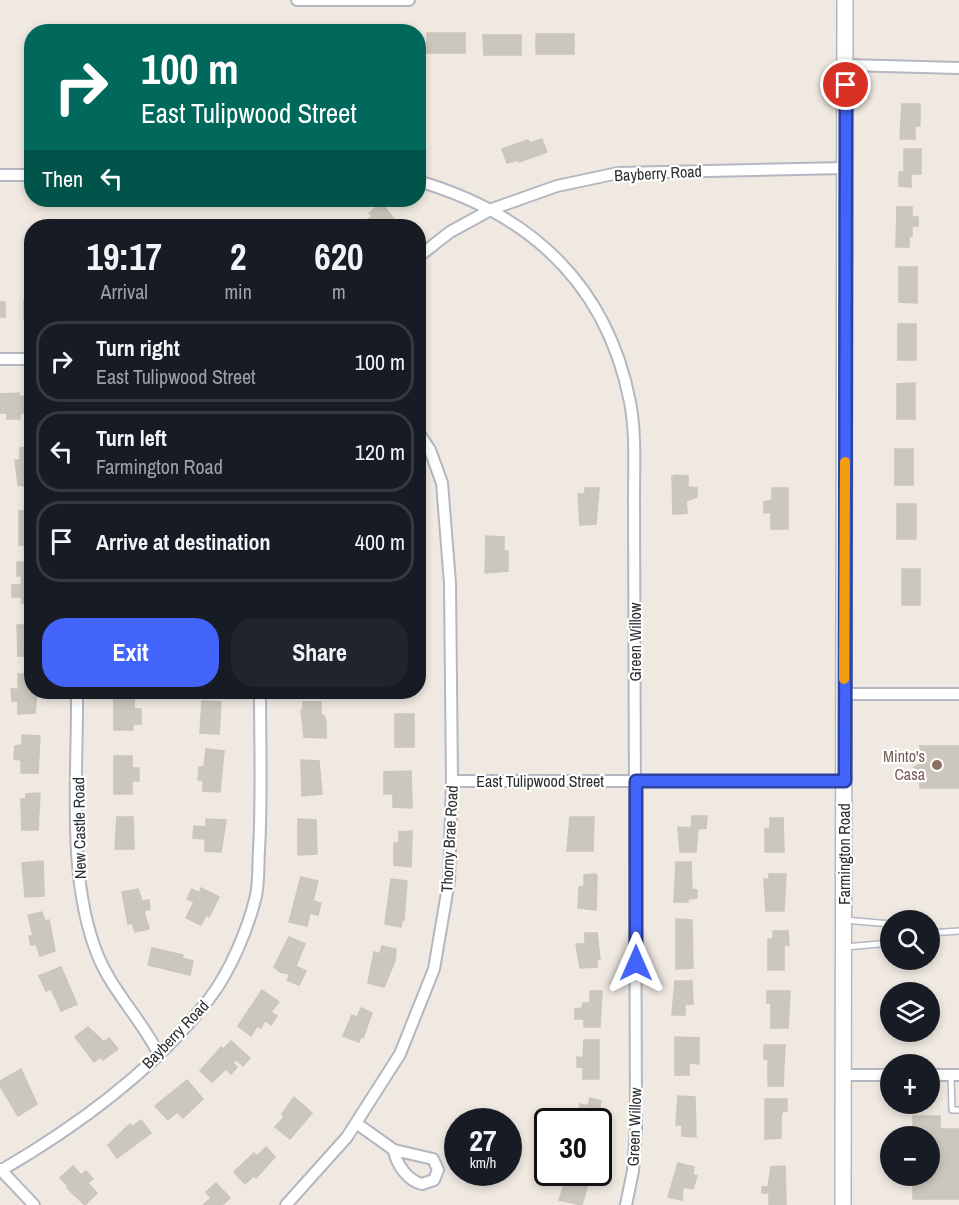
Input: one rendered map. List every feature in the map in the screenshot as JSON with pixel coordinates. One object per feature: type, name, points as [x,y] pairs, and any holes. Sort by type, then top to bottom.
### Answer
[{"type":"street","points":[[297,0],[409,0]]},
{"type":"street","name":"Farmington Road","points":[[843,1205],[845,0]]},
{"type":"street","points":[[846,65],[959,68]]},
{"type":"street","name":"Bayberry Road","points":[[426,251],[450,232],[492,209],[557,186],[618,173],[846,168]]},
{"type":"street","points":[[0,175],[24,175]]},
{"type":"street","name":"Green Willow","points":[[426,183],[460,193],[492,209],[548,248],[589,298],[616,348],[630,404],[634,454],[636,1128],[633,1171],[626,1205]]},
{"type":"street","points":[[0,359],[24,359]]},
{"type":"street","name":"Thorny Brae Road","points":[[286,1205],[347,1137],[400,1054],[434,969],[449,881],[452,781],[447,530],[442,483],[426,444]]},
{"type":"street","points":[[844,694],[959,694]]},
{"type":"street","name":"New Castle Road","points":[[77,699],[78,875],[83,907],[99,958],[117,993],[158,1053]]},
{"type":"street","name":"Bayberry Road","points":[[0,1170],[28,1155],[107,1097],[158,1053],[211,997],[242,942],[256,894],[260,835],[260,699]]},
{"type":"street","name":"East Tulipwood Street","points":[[452,781],[845,781]]},
{"type":"street","points":[[843,1075],[880,1075]]},
{"type":"street","points":[[356,1123],[394,1150]]},
{"type":"street","points":[[0,1170],[34,1205]]},
{"type":"lane","points":[[844,920],[880,923]]},
{"type":"lane","points":[[940,932],[959,931]]},
{"type":"lane","points":[[844,947],[880,944]]},
{"type":"lane","points":[[955,1075],[952,1110],[959,1110]]},
{"type":"building","points":[[427,33],[465,33],[465,53],[427,53]]},
{"type":"building","points":[[536,34],[574,34],[574,54],[536,54]]},
{"type":"building","points":[[483,35],[521,35],[521,55],[484,55]]},
{"type":"building","points":[[902,104],[920,104],[920,126],[915,126],[915,139],[900,139]]},
{"type":"building","points":[[542,139],[547,152],[519,162],[518,160],[507,163],[502,149],[528,140],[530,143]]},
{"type":"building","points":[[904,149],[921,149],[921,174],[911,174],[911,187],[899,186],[899,172],[904,172]]},
{"type":"building","points":[[376,207],[384,207],[394,219],[368,219],[372,216],[369,213]]},
{"type":"building","points":[[897,207],[912,207],[912,217],[918,217],[918,226],[912,226],[909,247],[896,247]]},
{"type":"building","points":[[899,267],[917,267],[917,303],[899,302]]},
{"type":"building","points":[[0,302],[5,302],[5,317],[0,317]]},
{"type":"building","points":[[898,324],[916,324],[916,360],[898,360]]},
{"type":"building","points":[[915,383],[915,419],[897,419],[897,384]]},
{"type":"building","points":[[19,393],[19,396],[24,396],[24,413],[20,413],[20,419],[7,419],[7,413],[0,413],[0,394]]},
{"type":"building","points":[[20,448],[24,448],[24,486],[18,485],[15,460],[20,460]]},
{"type":"building","points":[[895,449],[913,449],[913,485],[895,485]]},
{"type":"building","points":[[672,476],[688,476],[688,487],[697,488],[697,497],[686,501],[687,513],[673,514]]},
{"type":"building","points":[[585,488],[599,488],[596,524],[580,525],[578,494],[585,494]]},
{"type":"building","points":[[772,488],[788,488],[788,529],[771,529],[771,512],[764,513],[764,502],[772,500]]},
{"type":"building","points":[[897,504],[916,504],[916,539],[897,539]]},
{"type":"building","points":[[19,511],[24,511],[24,545],[19,545]]},
{"type":"building","points":[[486,536],[504,537],[504,551],[508,551],[508,571],[485,573]]},
{"type":"building","points":[[17,562],[24,562],[24,603],[22,603],[22,597],[12,597],[12,585],[21,585],[22,576],[17,576]]},
{"type":"building","points":[[902,569],[920,569],[920,605],[902,605]]},
{"type":"building","points":[[17,625],[24,625],[24,656],[18,656]]},
{"type":"building","points":[[18,674],[24,674],[24,699],[36,699],[35,713],[18,714],[18,701],[12,701],[11,689],[18,689]]},
{"type":"building","points":[[114,699],[134,699],[134,709],[141,709],[141,724],[133,724],[133,730],[114,730]]},
{"type":"building","points":[[202,701],[221,702],[219,734],[200,733]]},
{"type":"building","points":[[303,702],[321,702],[321,715],[324,716],[326,722],[326,738],[304,737],[301,710],[303,710]]},
{"type":"building","points":[[395,714],[414,714],[414,747],[395,747]]},
{"type":"building","points":[[22,735],[40,736],[38,773],[21,773],[21,760],[14,759],[15,746],[22,745]]},
{"type":"building","name":"Minto's Casa","points":[[920,746],[959,746],[959,788],[920,788],[920,771],[914,767],[920,764]]},
{"type":"building","points":[[206,749],[224,751],[220,792],[203,791],[203,780],[198,780],[199,767],[204,767]]},
{"type":"building","points":[[114,756],[132,756],[132,768],[139,768],[139,781],[132,781],[132,794],[114,794]]},
{"type":"building","points":[[301,760],[319,761],[322,794],[302,796]]},
{"type":"building","points":[[411,771],[412,808],[393,807],[393,794],[384,794],[384,772]]},
{"type":"building","points":[[40,793],[38,830],[22,830],[21,799],[26,799],[26,794]]},
{"type":"building","points":[[692,816],[707,816],[706,828],[698,829],[696,852],[680,852],[678,827],[691,828]]},
{"type":"building","points":[[117,817],[133,817],[134,849],[115,849]]},
{"type":"building","points":[[570,817],[594,817],[593,851],[567,851]]},
{"type":"building","points":[[770,818],[783,818],[784,852],[765,852],[765,829],[770,829]]},
{"type":"building","points":[[206,819],[226,820],[221,852],[205,851],[205,839],[193,838],[194,826],[206,827]]},
{"type":"building","points":[[298,819],[316,820],[317,854],[298,855]]},
{"type":"building","points":[[412,831],[411,867],[394,865],[394,843],[399,843],[399,832]]},
{"type":"building","points":[[43,861],[44,896],[25,897],[22,863]]},
{"type":"building","points":[[676,862],[691,862],[692,889],[697,890],[697,898],[688,899],[688,902],[674,902]]},
{"type":"building","points":[[769,874],[786,874],[784,911],[766,911],[764,879],[769,879]]},
{"type":"building","points":[[584,875],[597,875],[596,910],[578,908],[579,887],[584,886]]},
{"type":"building","points":[[301,877],[318,881],[313,901],[321,903],[318,915],[310,913],[307,926],[289,922]]},
{"type":"building","points":[[391,879],[407,881],[404,920],[402,920],[401,927],[385,924]]},
{"type":"building","points":[[201,888],[219,897],[209,917],[206,915],[201,925],[186,918],[194,902],[187,899],[192,889],[199,893]]},
{"type":"building","points":[[138,889],[142,901],[149,900],[150,909],[144,911],[149,929],[135,932],[132,923],[128,924],[122,892]]},
{"type":"building","points":[[42,912],[45,921],[49,920],[55,951],[40,956],[36,944],[31,945],[29,936],[33,936],[28,915]]},
{"type":"building","points":[[676,919],[692,920],[693,968],[676,969]]},
{"type":"building","points":[[773,931],[788,931],[789,945],[784,945],[784,970],[768,970],[768,939],[773,939]]},
{"type":"building","points":[[585,933],[597,933],[600,959],[597,959],[597,967],[580,968],[576,944],[585,944]]},
{"type":"building","points":[[289,937],[305,944],[296,966],[306,971],[299,985],[287,980],[290,974],[280,972],[274,967]]},
{"type":"building","points":[[382,946],[396,949],[395,961],[384,987],[368,983],[374,952],[380,954]]},
{"type":"building","points":[[152,948],[183,955],[182,958],[193,961],[190,975],[148,965]]},
{"type":"building","points":[[61,967],[77,1004],[61,1011],[51,989],[46,991],[39,976]]},
{"type":"building","points":[[675,981],[692,981],[693,1004],[685,1004],[685,1015],[672,1015]]},
{"type":"building","points":[[262,990],[279,1002],[271,1012],[277,1016],[271,1025],[265,1020],[261,1028],[257,1026],[251,1036],[238,1026]]},
{"type":"building","points":[[590,991],[602,991],[600,1027],[584,1027],[584,1019],[575,1019],[575,1009],[582,1008],[583,1003],[590,1003]]},
{"type":"building","points":[[767,991],[790,991],[788,1028],[771,1028],[771,1003],[767,1003]]},
{"type":"building","points":[[361,1008],[372,1013],[363,1038],[361,1036],[359,1042],[343,1036],[352,1015],[357,1017]]},
{"type":"building","points":[[88,1027],[104,1042],[109,1038],[118,1049],[103,1060],[101,1057],[94,1062],[75,1037]]},
{"type":"building","points":[[675,1037],[699,1038],[699,1064],[689,1063],[689,1075],[675,1075]]},
{"type":"building","points":[[584,1040],[599,1040],[599,1079],[583,1079],[583,1067],[577,1067],[577,1057],[583,1058]]},
{"type":"building","points":[[231,1041],[250,1058],[243,1066],[236,1059],[233,1063],[237,1067],[231,1074],[226,1069],[212,1082],[200,1071],[221,1047],[223,1049]]},
{"type":"building","points":[[764,1045],[785,1045],[783,1086],[768,1086],[768,1059],[764,1059]]},
{"type":"building","points":[[21,1069],[37,1104],[18,1116],[0,1086],[0,1081]]},
{"type":"building","points":[[187,1080],[203,1099],[183,1118],[177,1112],[168,1120],[155,1106]]},
{"type":"building","points":[[678,1096],[695,1097],[696,1137],[682,1136],[682,1125],[676,1125]]},
{"type":"building","points":[[294,1097],[312,1113],[290,1139],[275,1127],[284,1117],[282,1114]]},
{"type":"building","points":[[590,1098],[601,1101],[600,1108],[579,1108],[580,1104],[588,1106]]},
{"type":"building","points":[[765,1099],[787,1099],[787,1111],[783,1111],[781,1116],[781,1138],[765,1139]]},
{"type":"building","points":[[913,1116],[940,1116],[940,1126],[913,1126]]},
{"type":"building","points":[[141,1120],[151,1133],[117,1158],[108,1145],[130,1124],[132,1127]]},
{"type":"building","points":[[940,1129],[959,1129],[959,1199],[913,1199],[913,1186],[940,1186]]},
{"type":"building","points":[[266,1147],[275,1157],[256,1178],[254,1176],[245,1184],[234,1172],[254,1153],[257,1156]]},
{"type":"building","points":[[678,1163],[694,1167],[693,1175],[697,1176],[693,1189],[683,1187],[682,1200],[668,1197]]},
{"type":"building","points":[[73,1166],[81,1175],[86,1171],[93,1179],[88,1183],[97,1193],[85,1205],[60,1178]]},
{"type":"building","points":[[785,1166],[786,1205],[769,1205],[769,1193],[762,1193],[762,1187],[768,1187],[771,1167]]},
{"type":"building","points":[[216,1183],[230,1198],[222,1205],[203,1205],[211,1198],[206,1192]]},
{"type":"building","points":[[564,1186],[587,1186],[582,1205],[559,1200]]},
{"type":"slow traffic","points":[[844,679],[845,462]]},
{"type":"place","name":"Minto's Casa","points":[[937,765]]},
{"type":"route","points":[[636,963],[636,781],[845,781],[846,85]]}]
